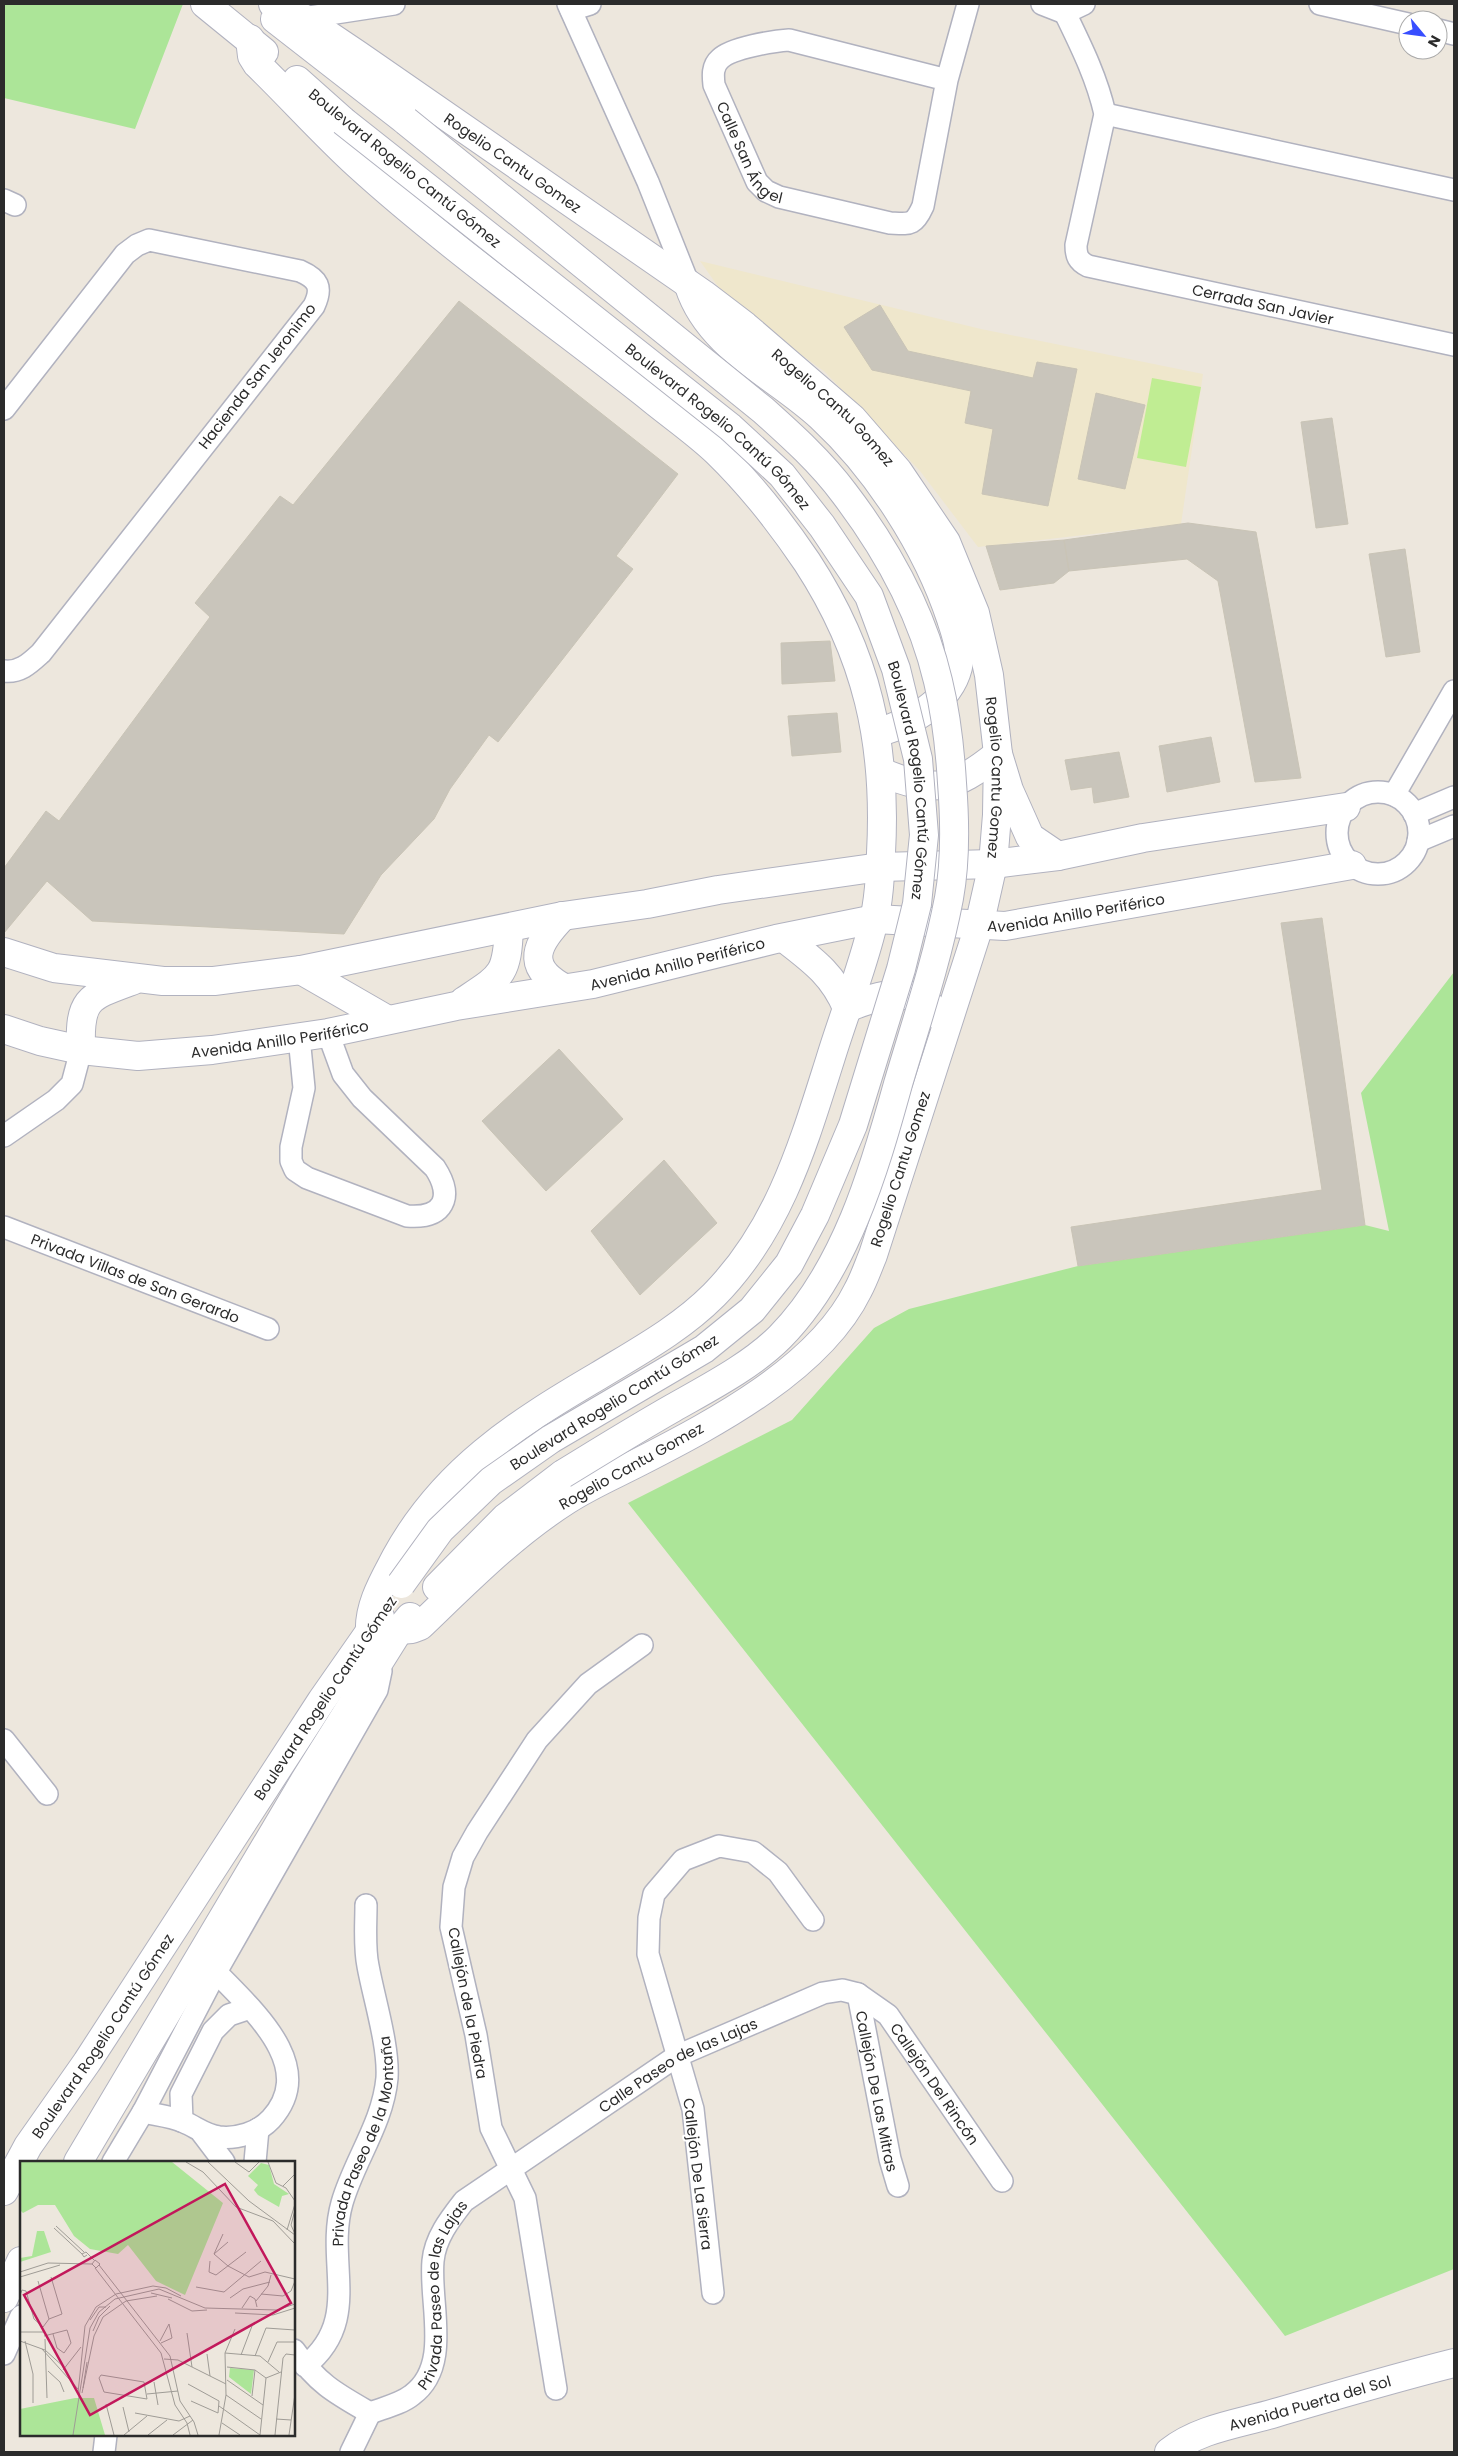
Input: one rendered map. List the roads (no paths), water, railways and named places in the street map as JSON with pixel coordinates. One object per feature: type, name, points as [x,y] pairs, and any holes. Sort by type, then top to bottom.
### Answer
[{"type":"street","name":"Boulevard Rogelio Cantú Gómez","points":[[4,2191],[28,2146],[87,2062],[322,1700],[440,1530],[491,1481],[551,1439],[704,1349],[752,1310],[789,1264],[815,1215],[853,1125],[901,969],[917,904],[924,834],[918,759],[896,669],[869,596],[822,526],[782,474],[730,427],[344,121],[205,4]]},
{"type":"street","name":"Boulevard Rogelio Cantú Gómez","points":[[79,2161],[305,1780],[399,1630],[450,1571],[505,1518],[563,1474],[727,1378],[778,1339],[814,1296],[840,1248],[862,1196],[892,1106],[950,896],[955,830],[950,752],[938,682],[917,616],[887,557],[844,493],[807,451],[764,410],[406,121],[256,4]]},
{"type":"street","name":"Rogelio Cantu Gomez","points":[[273,4],[303,18],[689,285],[745,326],[852,418],[898,471],[930,515],[946,542],[976,613],[989,675],[998,754],[997,815],[993,864],[979,926],[873,1255],[858,1292],[833,1327],[806,1357],[773,1384],[682,1440],[568,1499],[514,1537],[420,1626],[399,1630]]},
{"type":"street","points":[[303,18],[394,4]]},
{"type":"street","name":"Calle San Ángel","points":[[947,80],[789,40],[769,41],[728,55],[720,59],[715,67],[713,76],[714,86],[757,182],[766,191],[779,197],[890,223],[909,224],[918,219],[923,206],[947,80],[968,4]]},
{"type":"street","points":[[1042,4],[1065,13],[1101,93],[1105,114],[1454,190]]},
{"type":"street","points":[[1065,13],[1084,4]]},
{"type":"street","points":[[1320,4],[1398,22]]},
{"type":"street","points":[[576,6],[689,285],[695,306],[707,324],[738,353],[820,417],[857,456],[892,503],[921,548],[944,597],[957,637],[959,653],[958,666],[953,680],[946,691],[918,716],[902,726],[877,733]]},
{"type":"street","points":[[250,40],[249,47],[257,64],[357,164],[496,279],[714,448],[764,502],[807,563],[837,612],[859,666],[877,733],[881,772],[883,818],[875,919],[805,1142],[776,1211],[752,1251],[715,1294],[672,1332],[534,1414],[483,1451],[440,1492],[411,1530],[387,1574],[369,1619],[370,1633]]},
{"type":"street","name":"Cerrada San Javier","points":[[1105,114],[1076,245],[1076,256],[1080,262],[1088,266],[1454,345]]},
{"type":"street","name":"Hacienda San Jeronimo","points":[[4,409],[126,254],[137,245],[149,240],[300,272],[313,277],[319,284],[319,296],[314,306],[41,653],[25,668],[10,672],[4,671]]},
{"type":"street","points":[[1394,795],[1454,691]]},
{"type":"street","points":[[881,772],[905,782],[946,786],[962,780],[998,754],[1015,806],[1030,837],[1058,856]]},
{"type":"street","points":[[1373,792],[1394,795],[1402,800],[1414,814],[1418,827],[1418,841],[1409,860],[1392,872],[1371,874],[1352,866],[1344,858],[1336,838],[1338,821],[1346,807],[1363,794],[1373,792]]},
{"type":"street","points":[[1414,814],[1454,797]]},
{"type":"street","points":[[4,952],[54,968],[163,981],[214,980],[301,970],[563,916],[647,904],[718,890],[880,867],[993,864],[1058,856],[1143,838],[1346,807]]},
{"type":"street","points":[[1418,841],[1454,826]]},
{"type":"street","name":"Avenida Anillo Periférico","points":[[4,1029],[40,1041],[81,1050],[138,1056],[212,1050],[328,1033],[386,1019],[456,1006],[593,984],[784,938],[875,919],[1005,926],[1352,866]]},
{"type":"street","points":[[563,916],[548,931],[540,944],[537,957],[540,970],[550,980],[564,988]]},
{"type":"street","points":[[456,1006],[493,982],[502,972],[506,962],[509,928]]},
{"type":"street","points":[[784,938],[827,973],[841,992],[847,1008]]},
{"type":"street","points":[[301,970],[386,1019]]},
{"type":"street","points":[[4,1136],[56,1100],[72,1084],[81,1050],[82,1011],[91,999],[103,991],[138,978]]},
{"type":"street","points":[[847,1008],[875,996],[894,993],[916,998],[934,1009],[947,1025]]},
{"type":"street","points":[[299,1037],[304,1088],[291,1147],[291,1161],[295,1170],[306,1178],[407,1216],[421,1217],[432,1214],[441,1206],[446,1196],[443,1181],[435,1168],[362,1098],[352,1086],[343,1074],[328,1033]]},
{"type":"street","name":"Privada Villas de San Gerardo","points":[[4,1227],[268,1329]]},
{"type":"street","name":"Callejón de la Piedra","points":[[556,2390],[525,2198],[491,2128],[476,2036],[451,1927],[454,1887],[463,1857],[476,1832],[537,1740],[588,1684],[642,1646]]},
{"type":"street","points":[[114,2161],[143,2112],[216,1972],[377,1690],[381,1671],[378,1663]]},
{"type":"street","points":[[4,1740],[47,1794]]},
{"type":"street","points":[[677,2056],[648,1954],[649,1918],[654,1894],[683,1860],[719,1846],[753,1852],[778,1872],[813,1920]]},
{"type":"street","name":"Privada Paseo de la Montaña","points":[[299,2358],[317,2356],[329,2341],[335,2328],[339,2307],[337,2231],[342,2203],[379,2111],[387,2078],[383,2043],[367,1963],[366,1905]]},
{"type":"street","points":[[143,2112],[182,2121],[202,2132],[219,2137],[232,2137],[258,2129],[270,2120],[280,2107],[286,2091],[288,2075],[282,2050],[250,2008],[216,1972]]},
{"type":"street","name":"Calle Paseo de las Lajas","points":[[512,2169],[677,2056],[823,1993],[842,1990],[858,1994]]},
{"type":"street","name":"Callejón Del Rincón","points":[[858,1994],[888,2015],[1002,2181]]},
{"type":"street","name":"Callejón De Las Mitras","points":[[858,1994],[890,2159],[898,2186]]},
{"type":"street","points":[[182,2121],[181,2094],[213,2031],[229,2015],[250,2008]]},
{"type":"street","name":"Callejón De La Sierra","points":[[677,2056],[693,2108],[713,2292]]},
{"type":"street","points":[[256,2161],[258,2129]]},
{"type":"street","points":[[202,2132],[223,2161]]},
{"type":"street","name":"Privada Paseo de las Lajas","points":[[370,2413],[411,2396],[427,2377],[434,2358],[433,2260],[443,2229],[464,2201],[512,2169]]},
{"type":"street","points":[[4,2298],[20,2263]]},
{"type":"street","points":[[4,2354],[20,2318]]},
{"type":"street","points":[[299,2358],[326,2388],[370,2413],[351,2452]]},
{"type":"street","name":"Avenida Puerta del Sol","points":[[1169,2452],[1188,2438],[1208,2430],[1454,2363]]},
{"type":"street","points":[[104,2452],[106,2436]]}]
